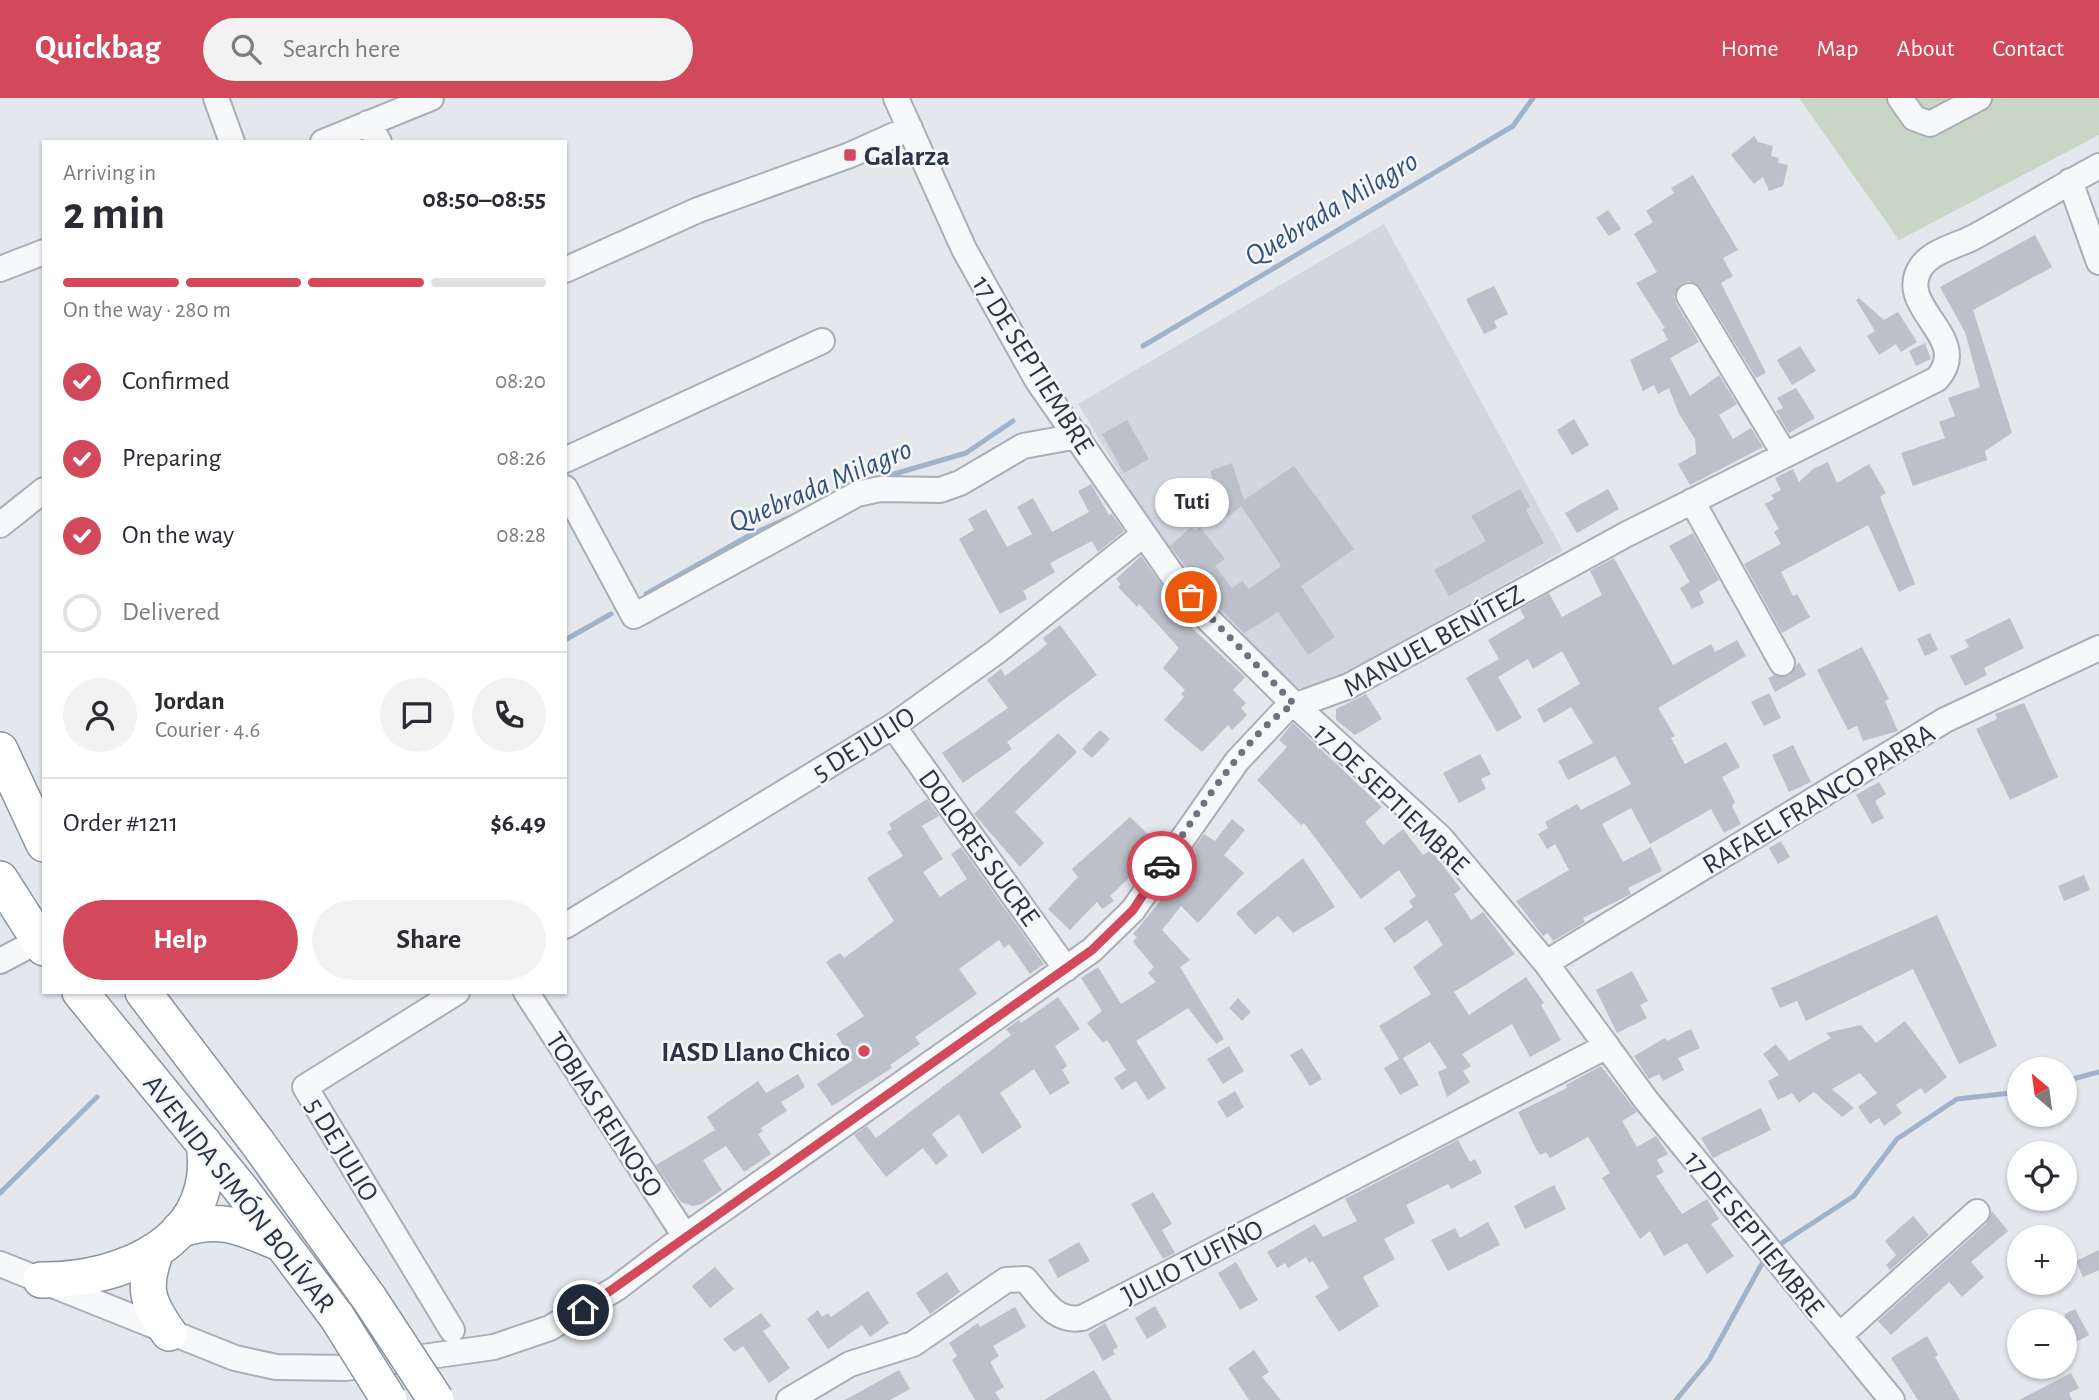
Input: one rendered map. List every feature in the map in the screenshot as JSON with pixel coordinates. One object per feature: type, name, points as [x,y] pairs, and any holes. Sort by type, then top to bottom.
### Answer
[{"type":"highway","points":[[0,750],[42,840]]},
{"type":"highway","points":[[0,878],[41,944]]},
{"type":"highway","name":"AVENIDA SIMÓN BOLÍVAR","points":[[82,994],[284,1245],[337,1317],[389,1400]]},
{"type":"highway","name":"AVENIDA SIMÓN BOLÍVAR","points":[[145,994],[257,1142],[369,1298],[436,1400]]},
{"type":"highway","points":[[169,1333],[153,1310],[148,1293],[148,1271],[167,1241],[195,1212],[205,1190],[208,1166],[204,1143]]},
{"type":"highway","points":[[41,1280],[101,1276],[129,1266],[167,1241],[215,1222],[238,1225],[284,1245]]},
{"type":"street","points":[[216,98],[231,140]]},
{"type":"street","points":[[333,140],[373,132],[431,98]]},
{"type":"street","name":"17 DE SEPTIEMBRE","points":[[896,98],[964,250],[988,294],[1037,380],[1078,436],[1143,535],[1208,619],[1294,704],[1440,837],[1546,963],[1646,1100],[1892,1400]]},
{"type":"street","points":[[1900,98],[1914,118],[1930,124],[1979,98]]},
{"type":"street","points":[[567,269],[698,210],[850,155],[910,128]]},
{"type":"street","name":"MANUEL BENÍTEZ","points":[[0,1264],[235,1358],[276,1367],[316,1370],[494,1347],[523,1340],[583,1310],[1066,969],[1114,931],[1127,917],[1237,761],[1279,715],[1294,704],[1341,691],[1692,501],[1937,379],[1944,371],[1945,344],[1937,325],[1918,302],[1916,278],[1922,267],[1930,258],[2099,166]]},
{"type":"street","points":[[2070,181],[2099,262]]},
{"type":"street","points":[[0,269],[42,253]]},
{"type":"street","points":[[1689,296],[1785,455]]},
{"type":"street","points":[[567,459],[822,341]]},
{"type":"street","points":[[567,492],[634,616],[858,494],[880,489],[940,490],[960,482],[1023,446],[1078,436]]},
{"type":"street","points":[[0,525],[42,492]]},
{"type":"street","points":[[1692,501],[1782,663]]},
{"type":"street","name":"5 DE JULIO","points":[[567,925],[893,726],[996,652],[1143,535]]},
{"type":"street","name":"RAFAEL FRANCO PARRA","points":[[1546,963],[1945,720],[2099,648]]},
{"type":"street","name":"DOLORES SUCRE","points":[[893,726],[1066,969]]},
{"type":"street","points":[[0,961],[41,944]]},
{"type":"street","name":"5 DE JULIO","points":[[452,1330],[305,1087],[454,994]]},
{"type":"street","name":"TOBIAS REINOSO","points":[[527,994],[685,1236]]},
{"type":"street","name":"JULIO TUFIÑO","points":[[789,1400],[850,1364],[913,1344],[1006,1280],[1025,1279],[1056,1315],[1068,1320],[1082,1318],[1607,1046]]},
{"type":"street","points":[[1839,1336],[1977,1212]]},
{"type":"shaded area","points":[[1384,224],[1563,551],[1311,692],[1297,687],[1209,603],[1154,530],[1078,404]]},
{"type":"green space","points":[[1799,98],[2099,98],[2099,135],[1899,240]]},
{"type":"building","points":[[1754,136],[1758,142],[1773,146],[1771,156],[1779,158],[1778,163],[1788,165],[1783,186],[1769,191],[1763,177],[1754,184],[1731,155]]},
{"type":"building","points":[[1693,175],[1738,250],[1723,258],[1733,276],[1721,283],[1766,373],[1756,378],[1701,288],[1689,281],[1681,284],[1674,296],[1676,303],[1699,342],[1670,358],[1690,396],[1719,375],[1737,404],[1719,415],[1733,439],[1751,428],[1763,447],[1690,485],[1678,464],[1696,454],[1695,439],[1679,414],[1669,388],[1658,394],[1654,385],[1643,391],[1630,360],[1668,340],[1662,329],[1665,328],[1636,283],[1657,272],[1634,234],[1653,222],[1646,211],[1674,193],[1671,188]]},
{"type":"building","points":[[1608,210],[1621,229],[1609,236],[1596,218]]},
{"type":"building","points":[[2035,235],[2052,267],[1973,310],[2012,433],[1985,451],[1987,460],[1913,486],[1901,453],[1945,438],[1939,422],[1955,416],[1948,398],[1980,387],[1965,332],[1940,287]]},
{"type":"building","points":[[1494,286],[1508,314],[1494,321],[1497,328],[1484,334],[1466,299]]},
{"type":"building","points":[[1859,298],[1884,320],[1898,312],[1917,342],[1901,352],[1896,344],[1879,355],[1867,336],[1875,331],[1856,300]]},
{"type":"building","points":[[1925,343],[1931,359],[1916,366],[1909,351]]},
{"type":"building","points":[[1800,346],[1816,371],[1792,385],[1777,360]]},
{"type":"building","points":[[1796,388],[1815,418],[1789,433],[1776,411],[1783,408],[1777,398]]},
{"type":"building","points":[[1574,419],[1589,445],[1572,455],[1557,430]]},
{"type":"building","points":[[1127,420],[1149,459],[1124,473],[1102,434]]},
{"type":"building","points":[[1828,462],[1837,483],[1869,464],[1886,493],[1880,497],[1915,584],[1899,592],[1868,525],[1781,572],[1793,596],[1797,594],[1810,617],[1782,633],[1744,564],[1781,544],[1774,532],[1779,529],[1765,504],[1774,499],[1771,495],[1781,490],[1775,478],[1793,469],[1799,482],[1813,469]]},
{"type":"building","points":[[1232,463],[1244,500],[1294,466],[1354,549],[1301,586],[1335,637],[1308,655],[1278,612],[1244,633],[1212,600],[1170,546],[1191,527],[1195,531],[1200,527],[1225,559],[1215,566],[1232,588],[1242,581],[1249,589],[1281,566],[1241,506],[1227,518],[1210,471]]},
{"type":"building","points":[[1091,484],[1109,515],[1112,514],[1124,531],[1098,552],[1092,541],[1050,563],[1055,572],[1023,591],[1027,599],[1000,614],[959,539],[974,530],[968,519],[986,509],[1007,547],[1032,534],[1017,507],[1033,498],[1052,532],[1089,512],[1078,491]]},
{"type":"building","points":[[1520,489],[1530,507],[1526,510],[1544,543],[1449,596],[1434,570],[1486,541],[1471,516]]},
{"type":"building","points":[[1608,489],[1619,509],[1577,533],[1565,513]]},
{"type":"building","points":[[1693,533],[1719,580],[1699,592],[1704,603],[1692,609],[1680,588],[1690,582],[1669,546]]},
{"type":"building","points":[[1141,556],[1167,592],[1163,595],[1196,632],[1245,677],[1233,690],[1246,703],[1241,708],[1247,715],[1232,730],[1228,725],[1202,752],[1164,720],[1184,697],[1181,694],[1185,690],[1163,668],[1179,648],[1139,604],[1137,607],[1118,587],[1121,584],[1116,579]]},
{"type":"building","points":[[1614,558],[1673,665],[1711,644],[1715,652],[1737,640],[1746,656],[1658,708],[1675,736],[1671,738],[1685,764],[1726,742],[1740,767],[1722,777],[1735,802],[1732,806],[1741,824],[1724,833],[1711,809],[1650,844],[1631,808],[1602,824],[1623,862],[1651,847],[1662,871],[1628,888],[1631,894],[1583,918],[1585,922],[1553,941],[1548,933],[1543,936],[1516,901],[1569,870],[1555,844],[1547,849],[1538,834],[1548,828],[1545,822],[1577,804],[1581,810],[1631,784],[1615,756],[1568,780],[1558,761],[1593,743],[1571,707],[1544,723],[1537,709],[1580,684],[1562,651],[1533,669],[1528,659],[1498,677],[1522,718],[1497,732],[1466,678],[1499,659],[1488,640],[1525,618],[1520,609],[1549,593],[1562,617],[1602,595],[1590,571]]},
{"type":"building","points":[[2010,618],[2024,648],[1984,668],[1987,675],[1965,686],[1950,656],[1969,647],[1965,640]]},
{"type":"building","points":[[1060,625],[1097,675],[1007,742],[1012,749],[963,783],[942,753],[1008,708],[987,680],[1001,669],[1005,676],[1035,654],[1047,644],[1043,638]]},
{"type":"building","points":[[1930,633],[1938,650],[1925,656],[1917,639]]},
{"type":"building","points":[[1862,647],[1889,699],[1885,701],[1898,731],[1863,741],[1857,726],[1848,730],[1817,670]]},
{"type":"building","points":[[1799,662],[1806,675],[1775,692],[1768,678],[1774,675],[1789,676]]},
{"type":"building","points":[[1769,693],[1781,718],[1764,726],[1751,702]]},
{"type":"building","points":[[1366,694],[1382,719],[1355,735],[1336,720],[1336,709]]},
{"type":"building","points":[[2024,703],[2058,777],[2010,800],[1976,729],[1997,719],[1995,714]]},
{"type":"building","points":[[1293,723],[1382,807],[1365,822],[1383,845],[1403,829],[1423,855],[1431,850],[1461,889],[1454,894],[1471,920],[1483,912],[1515,954],[1454,992],[1469,1015],[1526,977],[1544,1003],[1541,1005],[1561,1040],[1530,1057],[1512,1024],[1462,1054],[1471,1066],[1463,1071],[1470,1082],[1447,1097],[1438,1072],[1447,1068],[1430,1042],[1403,1058],[1419,1085],[1400,1095],[1384,1068],[1399,1059],[1379,1026],[1431,994],[1413,967],[1443,945],[1427,920],[1394,943],[1384,928],[1413,907],[1409,901],[1416,896],[1399,870],[1361,899],[1304,823],[1301,825],[1257,780],[1287,747],[1279,740]]},
{"type":"building","points":[[1100,730],[1110,739],[1092,758],[1082,749]]},
{"type":"building","points":[[1058,733],[1077,752],[1015,812],[1044,843],[1020,867],[974,814]]},
{"type":"building","points":[[1793,745],[1811,782],[1789,792],[1772,755]]},
{"type":"building","points":[[1480,754],[1491,774],[1481,779],[1486,789],[1459,803],[1443,773]]},
{"type":"building","points":[[1879,782],[1886,794],[1875,801],[1884,818],[1872,824],[1856,795]]},
{"type":"building","points":[[927,799],[939,816],[922,826],[943,859],[923,872],[940,897],[967,879],[951,854],[961,847],[1044,964],[1030,974],[1009,944],[1004,948],[999,940],[959,969],[977,994],[915,1037],[920,1044],[890,1065],[892,1068],[832,1106],[817,1084],[853,1060],[836,1034],[864,1016],[826,962],[840,953],[844,958],[894,921],[867,878],[903,856],[887,832],[892,829],[889,824]]},
{"type":"building","points":[[1130,817],[1157,843],[1134,867],[1137,870],[1110,896],[1114,901],[1102,909],[1097,902],[1070,930],[1048,909],[1078,877],[1072,869]]},
{"type":"building","points":[[1232,819],[1245,830],[1224,855],[1244,873],[1198,923],[1181,906],[1162,930],[1190,960],[1180,967],[1224,1039],[1216,1044],[1188,1008],[1136,1041],[1166,1088],[1148,1100],[1136,1081],[1122,1090],[1114,1078],[1126,1070],[1107,1040],[1103,1043],[1087,1023],[1102,1011],[1081,978],[1098,967],[1121,1004],[1156,982],[1148,973],[1154,967],[1133,942],[1137,937],[1133,934],[1162,899],[1178,872],[1196,853],[1193,850],[1204,834],[1215,841]]},
{"type":"building","points":[[1781,841],[1790,857],[1778,864],[1769,848]]},
{"type":"building","points":[[1303,858],[1335,907],[1293,933],[1278,916],[1255,935],[1236,913]]},
{"type":"building","points":[[2084,875],[2090,890],[2064,901],[2058,886]]},
{"type":"building","points":[[1937,915],[1997,1046],[1959,1064],[1913,969],[1806,1021],[1797,1001],[1780,1008],[1771,988]]},
{"type":"building","points":[[1632,971],[1648,1001],[1640,1005],[1647,1018],[1617,1033],[1596,990]]},
{"type":"building","points":[[1058,997],[1080,1029],[1055,1046],[1067,1066],[1062,1070],[1070,1083],[1050,1095],[1034,1069],[1000,1093],[1022,1127],[982,1154],[959,1114],[932,1134],[948,1156],[936,1165],[923,1148],[886,1177],[854,1135],[867,1126],[876,1138],[1011,1035],[1006,1029],[1019,1020],[1021,1023]]},
{"type":"building","points":[[1238,998],[1251,1012],[1242,1021],[1229,1008]]},
{"type":"building","points":[[1905,1021],[1947,1077],[1925,1094],[1921,1088],[1896,1105],[1902,1113],[1884,1126],[1879,1118],[1870,1124],[1858,1107],[1877,1093],[1860,1073],[1832,1089],[1854,1108],[1842,1117],[1814,1092],[1799,1103],[1792,1093],[1778,1100],[1768,1081],[1779,1075],[1763,1054],[1776,1044],[1789,1061],[1831,1038],[1826,1033],[1861,1025],[1876,1043]]},
{"type":"building","points":[[1691,1029],[1700,1048],[1678,1058],[1684,1070],[1663,1081],[1659,1074],[1649,1079],[1634,1056],[1665,1038],[1667,1041]]},
{"type":"building","points":[[1229,1046],[1244,1071],[1223,1084],[1207,1059]]},
{"type":"building","points":[[1302,1048],[1322,1079],[1310,1086],[1290,1055]]},
{"type":"building","points":[[1601,1066],[1637,1112],[1622,1121],[1637,1147],[1656,1136],[1668,1154],[1657,1160],[1664,1172],[1656,1176],[1682,1214],[1707,1199],[1719,1219],[1711,1224],[1734,1256],[1707,1274],[1687,1243],[1664,1256],[1650,1231],[1640,1239],[1602,1178],[1610,1173],[1588,1137],[1550,1158],[1546,1152],[1540,1155],[1536,1149],[1518,1112],[1567,1088],[1566,1085]]},
{"type":"building","points":[[798,1074],[805,1087],[781,1102],[787,1111],[761,1128],[763,1131],[758,1134],[771,1154],[744,1172],[726,1146],[703,1160],[722,1190],[701,1204],[693,1206],[681,1202],[656,1165],[715,1130],[707,1117],[758,1081],[766,1093]]},
{"type":"building","points":[[1235,1091],[1244,1107],[1227,1118],[1217,1102]]},
{"type":"building","points":[[1761,1108],[1771,1130],[1713,1158],[1701,1138]]},
{"type":"building","points":[[1458,1140],[1470,1162],[1475,1159],[1482,1173],[1451,1189],[1448,1184],[1406,1205],[1415,1223],[1384,1239],[1395,1259],[1363,1277],[1379,1306],[1339,1332],[1315,1296],[1329,1288],[1313,1261],[1309,1263],[1306,1257],[1288,1268],[1285,1263],[1277,1268],[1267,1252],[1315,1224],[1323,1237],[1357,1221],[1345,1199]]},
{"type":"building","points":[[1554,1185],[1566,1209],[1525,1229],[1514,1206]]},
{"type":"building","points":[[1153,1192],[1172,1224],[1162,1230],[1175,1253],[1163,1259],[1131,1204]]},
{"type":"building","points":[[1992,1211],[2007,1232],[1971,1262],[1984,1277],[1962,1297],[1949,1282],[1891,1335],[1878,1321],[1987,1223]]},
{"type":"building","points":[[1913,1216],[1929,1235],[1890,1270],[1886,1265],[1896,1255],[1885,1241]]},
{"type":"building","points":[[1488,1222],[1500,1245],[1448,1271],[1431,1240],[1455,1228],[1460,1238]]},
{"type":"building","points":[[1079,1242],[1090,1261],[1058,1278],[1048,1260]]},
{"type":"building","points":[[2099,1250],[2099,1270],[2083,1277],[2077,1261]]},
{"type":"building","points":[[1236,1262],[1258,1300],[1240,1310],[1218,1273]]},
{"type":"building","points":[[715,1267],[734,1289],[710,1308],[692,1286]]},
{"type":"building","points":[[947,1272],[960,1292],[930,1314],[916,1293]]},
{"type":"building","points":[[868,1291],[889,1323],[870,1337],[862,1325],[828,1349],[807,1319],[818,1310],[822,1317],[828,1313],[831,1317]]},
{"type":"building","points":[[1155,1306],[1167,1327],[1147,1339],[1135,1318]]},
{"type":"building","points":[[1015,1307],[1026,1327],[993,1346],[999,1356],[990,1362],[1004,1387],[995,1392],[1000,1400],[975,1400],[952,1360],[957,1356],[949,1343],[978,1323],[980,1327]]},
{"type":"building","points":[[761,1313],[771,1326],[763,1331],[790,1368],[769,1383],[743,1346],[734,1352],[723,1339]]},
{"type":"building","points":[[2077,1313],[2089,1335],[2077,1342]]},
{"type":"building","points":[[1105,1323],[1118,1347],[1113,1350],[1115,1354],[1103,1361],[1088,1334]]},
{"type":"building","points":[[1927,1336],[1938,1355],[1935,1357],[1960,1400],[1918,1400],[1891,1358]]},
{"type":"building","points":[[1254,1350],[1269,1372],[1262,1377],[1281,1400],[1249,1400],[1228,1368]]},
{"type":"building","points":[[899,1370],[910,1389],[890,1400],[845,1400]]},
{"type":"building","points":[[1094,1370],[1112,1400],[1044,1400]]},
{"type":"building","points":[[2059,1379],[2074,1379],[2079,1388],[2069,1393],[2072,1400],[2019,1400]]},
{"type":"waterway","name":"Quebrada Milagro","points":[[1143,346],[1513,126],[1533,98]]},
{"type":"waterway","name":"Quebrada Milagro","points":[[877,479],[966,453],[1013,421]]},
{"type":"waterway","name":"Quebrada Milagro","points":[[646,594],[750,535],[788,518]]},
{"type":"waterway","name":"Quebrada Milagro","points":[[567,639],[611,614]]},
{"type":"waterway","points":[[2077,1078],[2099,1072]]},
{"type":"waterway","points":[[1774,1248],[1854,1196],[1897,1139],[1957,1099],[2007,1093]]},
{"type":"waterway","name":"Quebrada Milagro","points":[[0,1193],[97,1097]]},
{"type":"waterway","points":[[1676,1400],[1709,1360],[1765,1258]]},
{"type":"way so far","points":[[1162,866],[1237,761],[1279,715],[1294,704],[1208,619],[1191,597]]},
{"type":"place","name":"Galarza","points":[[850,155]]},
{"type":"place","name":"Tuti","points":[[1191,597]]},
{"type":"place","name":"IASD Llano Chico","points":[[864,1051]]},
{"type":"route","points":[[583,1310],[1092,950],[1133,910],[1162,866]]}]
